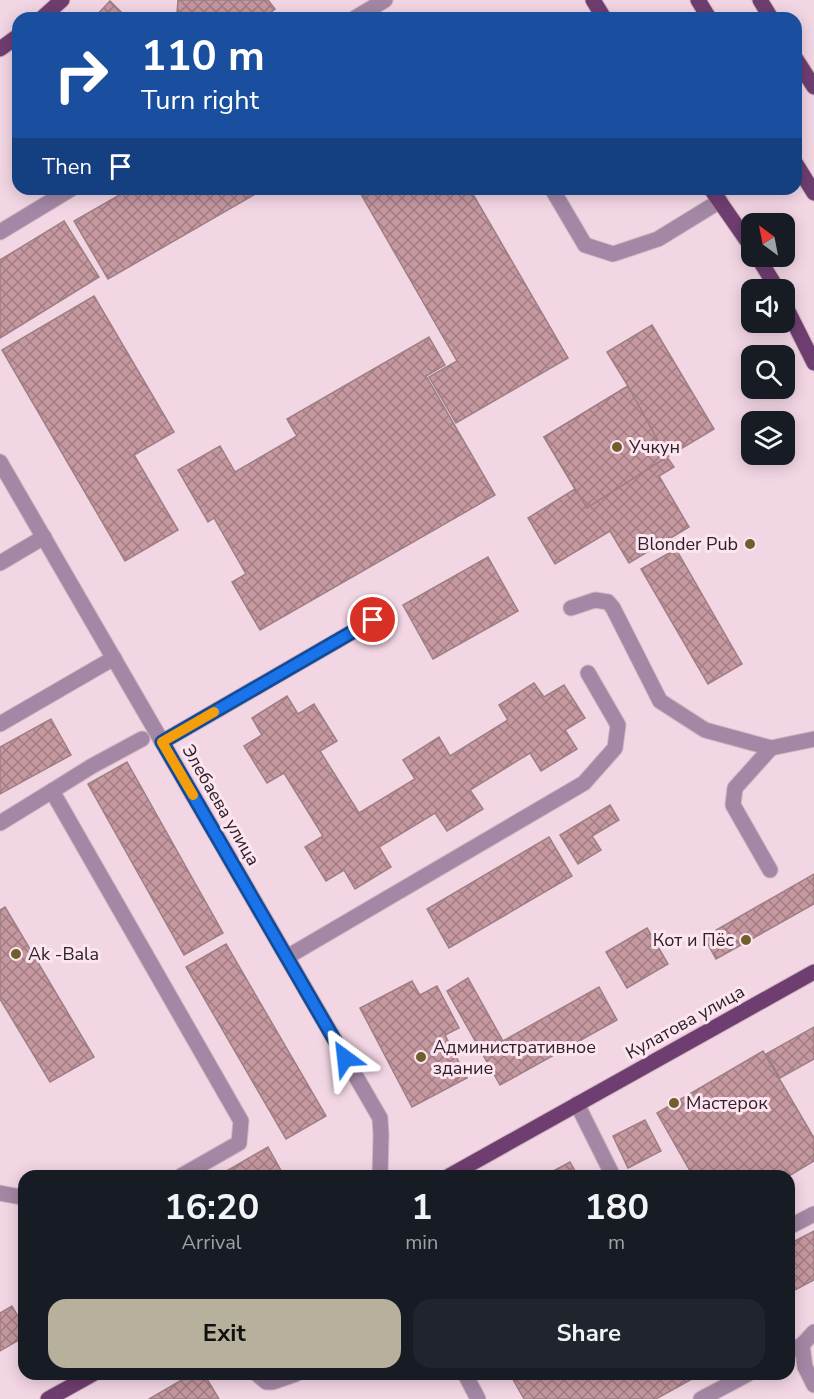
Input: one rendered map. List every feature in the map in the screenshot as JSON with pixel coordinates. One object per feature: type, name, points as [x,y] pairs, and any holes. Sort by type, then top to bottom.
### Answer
[{"type":"main road","points":[[49,12],[62,0]]},
{"type":"main road","points":[[802,68],[814,87]]},
{"type":"main road","points":[[802,174],[814,193]]},
{"type":"main road","points":[[715,195],[741,232]]},
{"type":"main road","points":[[795,325],[814,363]]},
{"type":"main road","name":"Кулатова улица","points":[[460,1170],[814,972]]},
{"type":"main road","points":[[48,1399],[82,1380]]},
{"type":"street","points":[[365,12],[385,0]]},
{"type":"street","points":[[0,232],[61,195]]},
{"type":"street","points":[[556,195],[585,245],[613,254],[658,239],[715,195]]},
{"type":"street","name":"Элебаева улица","points":[[0,462],[380,1118],[380,1170]]},
{"type":"street","points":[[0,563],[44,537]]},
{"type":"street","points":[[571,608],[596,600],[608,602],[660,701],[705,730],[771,748],[814,739]]},
{"type":"street","points":[[162,742],[373,620]]},
{"type":"street","points":[[0,724],[114,658]]},
{"type":"street","points":[[287,957],[584,783],[615,748],[618,725],[588,673]]},
{"type":"street","points":[[0,823],[92,766],[142,739]]},
{"type":"street","points":[[770,870],[733,805],[735,788],[771,748]]},
{"type":"street","points":[[52,791],[241,1121],[239,1143],[192,1170]]},
{"type":"street","points":[[577,1104],[610,1170]]},
{"type":"street","points":[[0,1193],[18,1196]]},
{"type":"street","points":[[795,1224],[814,1214]]},
{"type":"street","points":[[814,1332],[796,1348],[814,1385]]},
{"type":"street","points":[[264,1380],[266,1382],[279,1380]]},
{"type":"street","points":[[468,1380],[478,1399]]},
{"type":"street","points":[[701,1399],[737,1380]]},
{"type":"building","points":[[178,0],[268,0],[275,9],[271,12],[177,12]]},
{"type":"building","points":[[110,1],[121,12],[100,12]]},
{"type":"building","points":[[120,195],[254,195],[108,279],[74,221]]},
{"type":"building","points":[[361,195],[473,195],[568,358],[456,423],[429,377],[457,361]]},
{"type":"building","points":[[64,221],[99,277],[0,338],[0,260]]},
{"type":"building","points":[[94,296],[174,432],[134,455],[178,530],[125,561],[2,350]]},
{"type":"building","name":"Учкун","points":[[652,325],[714,429],[667,457],[674,467],[659,476],[689,527],[629,563],[610,531],[555,564],[528,518],[575,489],[544,437],[628,386],[607,352]]},
{"type":"building","points":[[429,337],[445,365],[426,376],[495,495],[260,630],[232,582],[246,574],[214,518],[208,522],[178,470],[220,446],[235,472],[297,436],[287,419]]},
{"type":"building","points":[[628,386],[667,457],[587,508],[544,437]]},
{"type":"building","points":[[676,549],[742,664],[708,684],[641,569]]},
{"type":"building","points":[[488,557],[518,611],[433,659],[403,605]]},
{"type":"building","points":[[534,683],[544,697],[564,685],[585,718],[565,730],[577,749],[541,771],[530,753],[470,790],[483,809],[447,831],[435,813],[379,847],[391,867],[355,889],[344,870],[326,881],[305,847],[323,836],[284,773],[267,783],[244,746],[262,735],[252,718],[287,696],[298,714],[314,704],[337,741],[320,751],[359,813],[415,779],[403,760],[439,737],[450,756],[508,720],[499,705]]},
{"type":"building","points":[[51,719],[71,755],[0,794],[0,747]]},
{"type":"building","points":[[127,762],[223,933],[184,955],[88,784]]},
{"type":"building","points":[[610,805],[619,820],[592,836],[601,850],[578,864],[560,835]]},
{"type":"building","points":[[549,837],[572,876],[449,948],[427,909]]},
{"type":"building","points":[[814,874],[814,904],[716,959],[704,937]]},
{"type":"building","name":"Ak -Bala","points":[[5,907],[94,1057],[50,1082],[0,999],[0,910]]},
{"type":"building","points":[[647,928],[668,964],[627,988],[606,952]]},
{"type":"building","points":[[226,944],[326,1116],[286,1139],[186,967]]},
{"type":"building","points":[[468,978],[503,1041],[599,987],[617,1020],[500,1085],[447,991]]},
{"type":"building","name":"Административное здание","points":[[412,981],[420,995],[437,986],[459,1028],[445,1035],[467,1078],[412,1107],[360,1008]]},
{"type":"building","points":[[814,1027],[814,1059],[780,1078],[766,1054]]},
{"type":"building","points":[[763,1051],[814,1138],[814,1161],[795,1172],[795,1170],[690,1170],[657,1113]]},
{"type":"building","points":[[645,1120],[661,1151],[628,1168],[613,1136]]},
{"type":"building","points":[[268,1147],[281,1170],[228,1170]]},
{"type":"building","points":[[570,1162],[575,1170],[555,1170]]},
{"type":"building","points":[[814,1231],[814,1280],[795,1290],[795,1241]]},
{"type":"building","points":[[12,1306],[18,1316],[18,1340],[0,1351],[0,1313]]},
{"type":"building","points":[[182,1380],[208,1380],[219,1399],[149,1399]]},
{"type":"building","points":[[513,1380],[690,1380],[656,1399],[524,1399]]},
{"type":"slow traffic","points":[[193,795],[162,742],[214,712]]},
{"type":"place","name":"Учкун","points":[[617,447]]},
{"type":"place","name":"Blonder Pub","points":[[750,544]]},
{"type":"place","name":"Кот и Пёс","points":[[746,940]]},
{"type":"place","name":"Ak -Bala","points":[[16,954]]},
{"type":"place","name":"Административное здание","points":[[421,1057]]},
{"type":"place","name":"Мастерок","points":[[674,1103]]},
{"type":"route","points":[[345,1058],[162,742],[373,620]]}]
